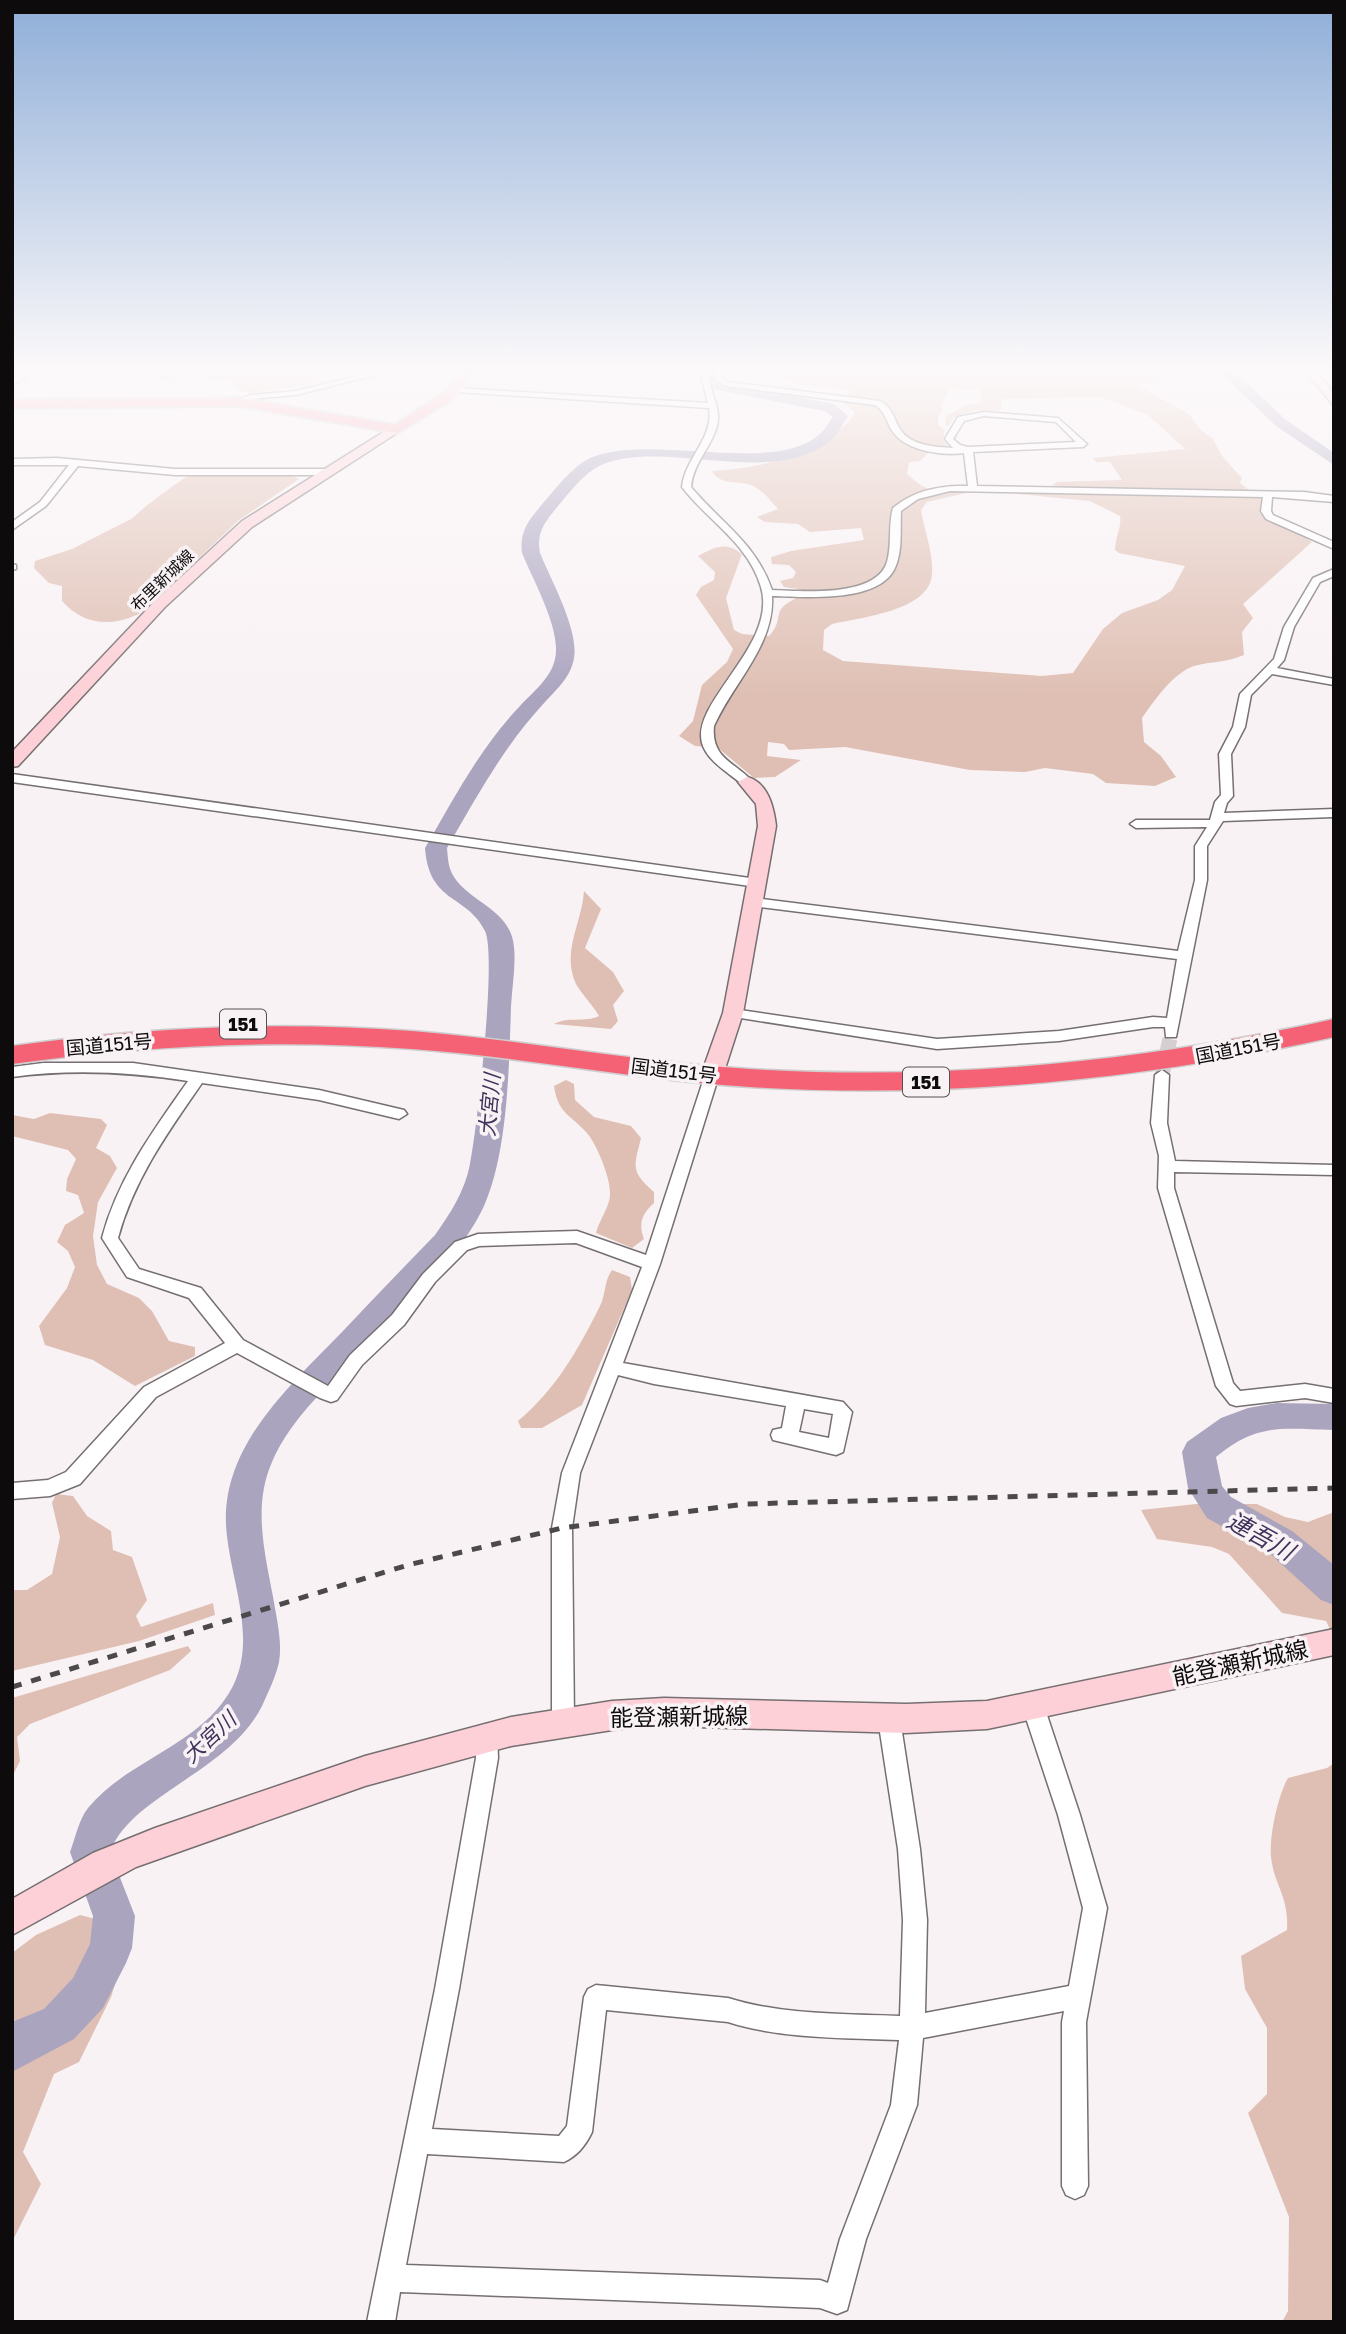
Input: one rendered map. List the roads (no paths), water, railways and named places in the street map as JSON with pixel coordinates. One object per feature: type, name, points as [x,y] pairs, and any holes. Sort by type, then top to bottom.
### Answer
[{"type":"highway","name":"国道151号","points":[[714,1066],[1045,1061],[1127,1053],[1233,1037],[1334,1013]]},
{"type":"highway","name":"国道151号","points":[[12,1040],[127,1029],[251,1023],[354,1024],[714,1066],[911,1083],[1014,1077],[1194,1057],[1334,1028]]},
{"type":"highway","name":"国道151号","points":[[12,1055],[138,1041],[238,1037],[472,1038]]},
{"type":"main road","name":"布里新城線","points":[[12,762],[160,604],[247,524],[314,480]]},
{"type":"main road","points":[[714,1066],[733,1013],[768,813],[760,794],[747,782]]},
{"type":"main road","name":"能登瀬新城線","points":[[12,1918],[79,1877],[118,1858],[355,1774],[486,1734],[563,1722],[666,1712],[946,1719],[1033,1706],[1334,1642]]},
{"type":"street","points":[[12,527],[43,504],[62,480]]},
{"type":"street","points":[[687,480],[686,487],[754,556],[768,593],[764,626],[750,659],[713,715],[707,730],[707,741],[712,751],[747,782]]},
{"type":"street","points":[[972,480],[973,488]]},
{"type":"street","points":[[768,593],[854,590],[878,582],[888,572],[896,510],[908,499],[922,494],[973,488],[1334,499]]},
{"type":"street","points":[[1268,495],[1269,505],[1266,512],[1269,517],[1334,546]]},
{"type":"street","points":[[733,1013],[937,1044],[1059,1036],[1153,1022],[1172,1028],[1200,880],[1201,846],[1216,821],[1218,807],[1229,790],[1225,754],[1228,744],[1239,727],[1246,694],[1283,654],[1289,627],[1316,580],[1334,572]]},
{"type":"street","points":[[1269,670],[1334,682]]},
{"type":"street","points":[[12,778],[453,839],[755,893],[1184,956]]},
{"type":"street","points":[[1136,824],[1334,813]]},
{"type":"street","points":[[12,1072],[111,1066],[319,1095],[399,1114]]},
{"type":"street","points":[[563,1722],[562,1528],[571,1473],[652,1264],[714,1066]]},
{"type":"street","points":[[1162,1075],[1159,1123],[1168,1166],[1166,1188],[1225,1386],[1236,1399],[1305,1391],[1334,1396]]},
{"type":"street","points":[[198,1078],[127,1183],[116,1207],[110,1238],[133,1273],[181,1286],[195,1293],[237,1345],[326,1393],[331,1395],[356,1360],[398,1320],[429,1278],[461,1246],[478,1240],[577,1237],[652,1264]]},
{"type":"street","points":[[1168,1166],[1334,1170]]},
{"type":"street","points":[[12,1491],[50,1488],[73,1478],[150,1392],[237,1345]]},
{"type":"street","points":[[613,1367],[796,1401],[837,1406],[843,1412],[836,1447],[784,1436],[796,1401]]},
{"type":"street","points":[[1033,1706],[1069,1815],[1095,1908],[1076,2001],[1076,2186]]},
{"type":"street","points":[[391,2278],[820,2294],[837,2300],[853,2239],[904,2105],[912,2028],[915,1920],[909,1849],[889,1719]]},
{"type":"street","points":[[381,2322],[447,1989],[487,1758],[486,1734]]},
{"type":"street","points":[[415,2141],[564,2149],[579,2132],[596,1997],[728,2010],[747,2016],[838,2026],[912,2028],[1069,1998],[1076,2001]]},
{"type":"waterway","name":"大宮川","points":[[12,2050],[25,2039],[59,2024],[88,1993],[111,1948],[114,1916],[90,1852],[101,1823],[126,1800],[205,1745],[233,1720],[248,1695],[261,1661],[261,1630],[243,1524],[247,1486],[257,1457],[286,1411],[445,1243],[469,1207],[484,1166],[497,1043],[502,945],[487,916],[453,890],[444,879],[438,866],[436,848],[487,759],[508,730],[557,678],[565,659],[565,637],[531,553],[529,539],[533,527],[572,480]]},
{"type":"waterway","name":"連吾川","points":[[1334,1417],[1262,1417],[1233,1427],[1199,1452],[1205,1488],[1219,1508],[1289,1547],[1334,1589]]},
{"type":"tunnel","points":[[1162,1075],[1171,1034]]},
{"type":"railway","points":[[12,1687],[408,1565],[562,1528],[745,1504],[1334,1488]]}]
